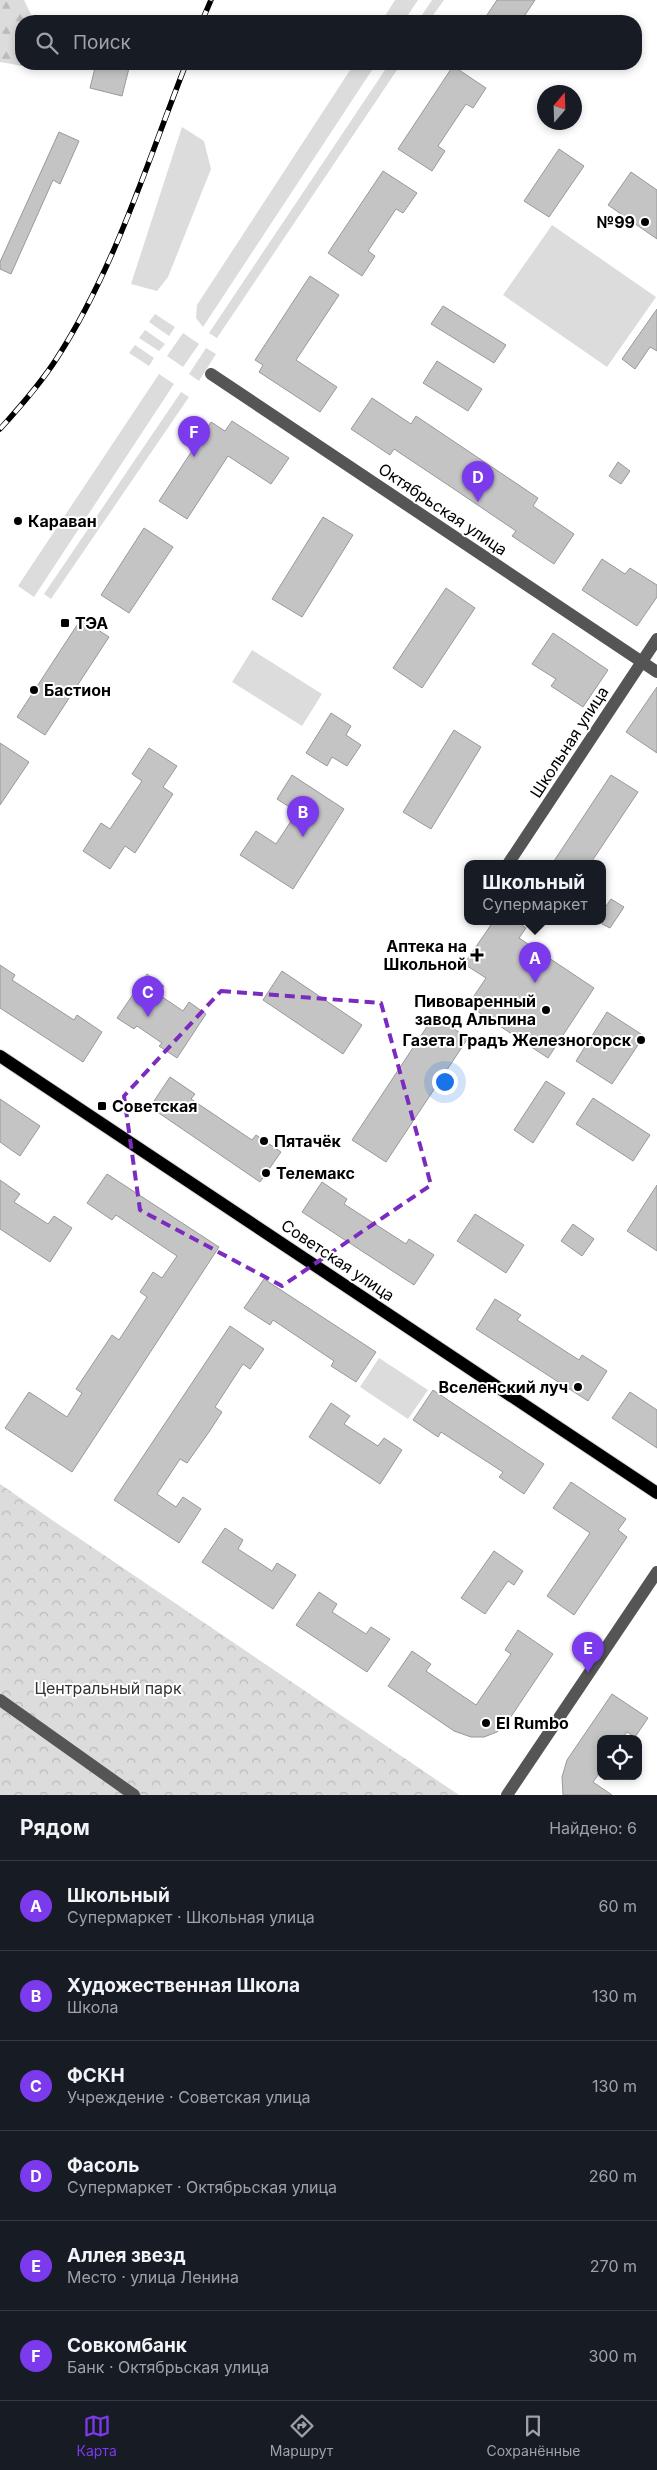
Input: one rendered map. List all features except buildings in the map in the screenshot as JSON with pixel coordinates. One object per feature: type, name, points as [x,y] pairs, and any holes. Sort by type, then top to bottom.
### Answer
[{"type":"main road","name":"Советская улица","points":[[0,1056],[657,1494]]},
{"type":"street","name":"Октябрьская улица","points":[[211,374],[657,672]]},
{"type":"street","name":"Школьная улица","points":[[511,860],[657,639]]},
{"type":"street","points":[[508,1795],[657,1572]]},
{"type":"street","points":[[0,1700],[134,1795]]},
{"type":"highlighted area","points":[[221,991],[381,1003],[431,1185],[282,1286],[140,1210],[124,1096]]},
{"type":"green space","points":[[0,0],[24,0],[31,15],[15,15],[15,65],[0,62]]},
{"type":"green space","points":[[395,0],[418,0],[408,15],[386,15]]},
{"type":"green space","points":[[432,0],[444,0],[433,15],[422,15]]},
{"type":"green space","points":[[350,70],[372,70],[203,327],[196,318],[197,305]]},
{"type":"green space","points":[[385,70],[397,70],[217,338],[209,333]]},
{"type":"green space","points":[[182,127],[204,141],[211,169],[168,277],[157,291],[131,284]]},
{"type":"green space","points":[[552,225],[656,297],[607,367],[503,295]]},
{"type":"green space","points":[[155,314],[175,327],[169,336],[149,322]]},
{"type":"green space","points":[[145,330],[165,344],[159,351],[139,338]]},
{"type":"green space","points":[[183,333],[199,344],[183,367],[167,356]]},
{"type":"green space","points":[[135,345],[154,358],[149,366],[129,353]]},
{"type":"green space","points":[[206,348],[216,354],[199,381],[189,374]]},
{"type":"green space","points":[[159,374],[174,384],[34,597],[18,586]]},
{"type":"green space","points":[[181,392],[189,397],[51,599],[44,594]]},
{"type":"green space","points":[[252,650],[322,694],[302,726],[232,682]]},
{"type":"green space","points":[[379,1358],[428,1390],[408,1419],[360,1387]]},
{"type":"green space","name":"Центральный парк","points":[[0,1484],[55,1522],[459,1795],[0,1795]]},
{"type":"railway","points":[[205,15],[211,0]]},
{"type":"railway","points":[[0,429],[30,395],[51,367],[78,324],[129,214],[184,70]]},
{"type":"place","name":"№99","points":[[645,222]]},
{"type":"place","name":"Совкомбанк","points":[[194,457]]},
{"type":"place","name":"Фасоль","points":[[478,502]]},
{"type":"place","name":"Караван","points":[[18,521]]},
{"type":"place","name":"ТЭА","points":[[65,623]]},
{"type":"place","name":"Бастион","points":[[34,690]]},
{"type":"place","name":"Художественная Школа","points":[[303,837]]},
{"type":"place","name":"Аптека на Школьной","points":[[477,955]]},
{"type":"place","name":"Школьный","points":[[535,983]]},
{"type":"place","name":"Пивоваренный завод Альпина","points":[[546,1010]]},
{"type":"place","name":"ФСКН","points":[[148,1017]]},
{"type":"place","name":"Газета Градъ Железногорск","points":[[641,1040]]},
{"type":"place","name":"Советская","points":[[102,1106]]},
{"type":"place","name":"Пятачёк","points":[[264,1141]]},
{"type":"place","name":"Телемакс","points":[[266,1173]]},
{"type":"place","name":"Вселенский луч","points":[[578,1387]]},
{"type":"place","name":"Аллея звезд","points":[[588,1673]]},
{"type":"place","name":"El Rumbo","points":[[486,1723]]}]
